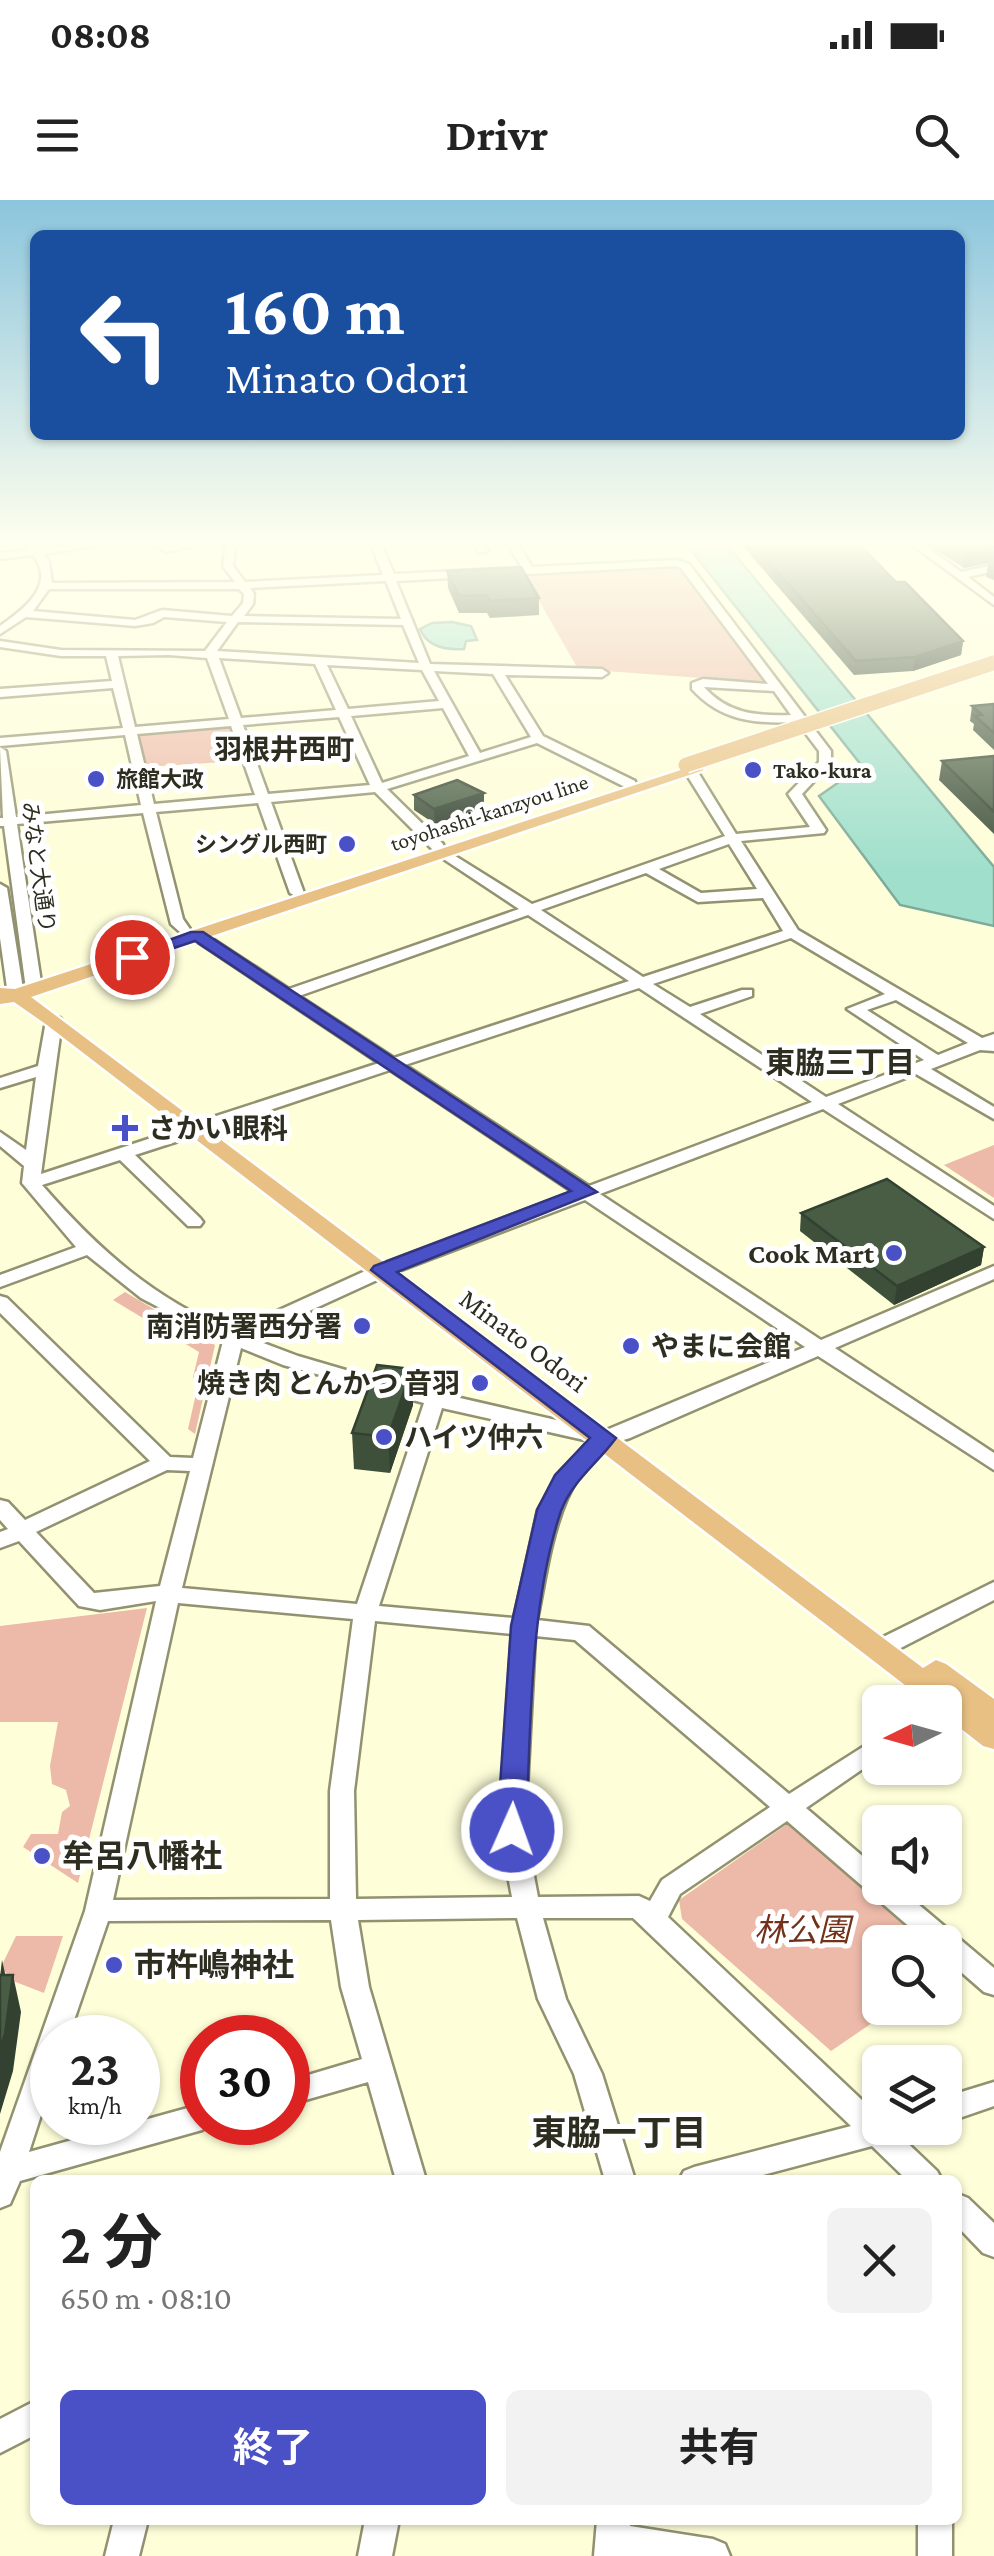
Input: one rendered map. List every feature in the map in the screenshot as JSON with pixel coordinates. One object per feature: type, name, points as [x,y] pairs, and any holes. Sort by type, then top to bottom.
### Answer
[{"type":"main road","name":"toyohashi-kanzyou line","points":[[191,932],[297,893],[441,850],[630,784],[691,769],[994,663]]},
{"type":"main road","name":"toyohashi-kanzyou line","points":[[12,990],[994,671]]},
{"type":"main road","name":"Minato Odori","points":[[12,990],[203,1126]]},
{"type":"main road","name":"Minato Odori","points":[[12,990],[203,1126],[888,1645],[935,1685]]},
{"type":"main road","name":"Minato Odori","points":[[962,1703],[994,1715]]},
{"type":"main road","name":"Minato Odori","points":[[962,1709],[994,1738]]},
{"type":"street","points":[[110,654],[176,921],[994,1463]]},
{"type":"street","points":[[159,654],[497,672],[602,673]]},
{"type":"street","points":[[420,654],[476,758]]},
{"type":"street","points":[[287,995],[733,838],[819,830],[794,794],[820,770],[826,756],[753,654]]},
{"type":"street","points":[[213,655],[297,893]]},
{"type":"street","points":[[323,661],[321,664],[378,788],[441,850],[994,1214]]},
{"type":"street","points":[[497,672],[538,739],[630,784]]},
{"type":"street","points":[[780,688],[703,683],[696,686],[709,703],[750,721],[801,718]]},
{"type":"street","points":[[0,693],[117,684]]},
{"type":"street","points":[[0,742],[446,704]]},
{"type":"street","points":[[4,815],[151,809],[378,788],[538,739]]},
{"type":"street","name":"みなと大通り","points":[[0,751],[12,990]]},
{"type":"street","points":[[691,769],[792,933],[990,1045]]},
{"type":"street","points":[[647,868],[698,898],[767,893]]},
{"type":"street","name":"みなと大通り","points":[[0,891],[12,990]]},
{"type":"street","points":[[32,1174],[122,1153],[792,933]]},
{"type":"street","points":[[688,1013],[747,993]]},
{"type":"street","points":[[897,995],[856,1009],[937,1061]]},
{"type":"street","points":[[32,1174],[54,1021]]},
{"type":"street","points":[[234,1338],[390,1268],[586,1192],[937,1061],[990,1045]]},
{"type":"street","points":[[918,1068],[994,1114]]},
{"type":"street","points":[[0,1082],[47,1069]]},
{"type":"street","points":[[0,1138],[32,1174],[54,1215],[86,1249],[154,1302],[193,1324],[340,1378],[613,1436]]},
{"type":"street","points":[[122,1153],[194,1222]]},
{"type":"street","points":[[0,1281],[86,1249]]},
{"type":"street","points":[[618,2175],[588,2074],[552,1999],[527,1908],[512,1830],[524,1626],[549,1510],[564,1481],[613,1436],[994,1272]]},
{"type":"street","points":[[0,1302],[164,1464]]},
{"type":"street","points":[[61,2015],[98,1911],[170,1594],[234,1338]]},
{"type":"street","points":[[410,2175],[355,1987],[343,1910],[342,1791],[365,1614],[435,1399]]},
{"type":"street","points":[[0,1540],[164,1464],[203,1465]]},
{"type":"street","points":[[0,1507],[87,1600],[170,1594],[581,1632],[862,1871]]},
{"type":"street","points":[[888,1645],[994,1590]]},
{"type":"street","points":[[646,1914],[671,1887],[862,1758]]},
{"type":"street","points":[[902,1905],[994,1984]]},
{"type":"street","points":[[98,1911],[527,1908],[646,1914],[862,2109]]},
{"type":"street","points":[[310,2086],[376,2068]]},
{"type":"street","points":[[962,2104],[994,2094]]},
{"type":"street","points":[[4,2183],[30,2107]]},
{"type":"street","points":[[4,2183],[180,2123]]},
{"type":"street","points":[[713,2175],[862,2136]]},
{"type":"street","points":[[898,2145],[923,2175]]},
{"type":"street","points":[[962,2212],[994,2242]]},
{"type":"street","points":[[0,2436],[30,2421]]},
{"type":"street","points":[[122,2556],[130,2525]]},
{"type":"street","points":[[375,2556],[381,2525]]},
{"type":"street","points":[[935,2525],[935,2556]]},
{"type":"street","points":[[612,2539],[713,2556]]},
{"type":"green space","points":[[569,654],[748,654],[771,683],[578,669]]},
{"type":"green space","points":[[232,724],[240,761],[146,767],[136,733]]},
{"type":"green space","points":[[994,1145],[994,1198],[944,1165]]},
{"type":"green space","points":[[125,1292],[215,1345],[195,1434],[188,1429],[198,1385],[193,1377],[199,1352],[113,1300]]},
{"type":"green space","points":[[147,1608],[78,1883],[23,1847],[31,1834],[58,1834],[62,1812],[70,1806],[66,1790],[52,1784],[50,1766],[58,1722],[0,1722],[0,1626]]},
{"type":"green space","name":"林公園","points":[[790,1822],[862,1886],[862,1905],[883,1905],[905,1925],[862,1925],[862,2025],[869,2025],[831,2051],[682,1919],[679,1900]]},
{"type":"green space","points":[[16,1936],[63,1936],[44,1993],[13,1981],[1,1967]]},
{"type":"water","points":[[773,654],[817,654],[994,867],[994,926],[900,905],[819,796],[862,766]]},
{"type":"building","points":[[850,654],[924,654],[915,657],[856,661]]},
{"type":"building","points":[[994,704],[994,733],[975,716],[982,715],[972,706]]},
{"type":"building","points":[[994,756],[994,812],[942,761]]},
{"type":"building","points":[[457,780],[484,793],[434,809],[414,795]]},
{"type":"building","name":"Cook Mart","points":[[887,1179],[984,1247],[897,1286],[801,1213]]},
{"type":"building","points":[[377,1365],[412,1369],[388,1437],[352,1433]]},
{"type":"building","points":[[0,1975],[13,1975],[0,2049]]},
{"type":"place","name":"Tako-kura","points":[[753,770]]},
{"type":"place","name":"旅館大政","points":[[96,779]]},
{"type":"place","name":"シングル西町","points":[[347,844]]},
{"type":"place","name":"さかい眼科","points":[[125,1128]]},
{"type":"place","name":"Cook Mart","points":[[894,1253]]},
{"type":"place","name":"南消防署西分署","points":[[362,1326]]},
{"type":"place","name":"やまに会館","points":[[631,1346]]},
{"type":"place","name":"焼き肉 とんかつ 音羽","points":[[480,1383]]},
{"type":"place","name":"ハイツ仲六","points":[[384,1437]]},
{"type":"place","name":"牟呂八幡社","points":[[42,1856]]},
{"type":"place","name":"市杵嶋神社","points":[[114,1965]]},
{"type":"district","name":"羽根井西町","points":[[284,749]]},
{"type":"district","name":"東脇三丁目","points":[[840,1063]]},
{"type":"district","name":"東脇一丁目","points":[[619,2133]]},
{"type":"route","points":[[132,957],[197,935],[586,1192],[382,1270],[604,1438],[564,1481],[549,1510],[524,1626],[512,1830]]}]
